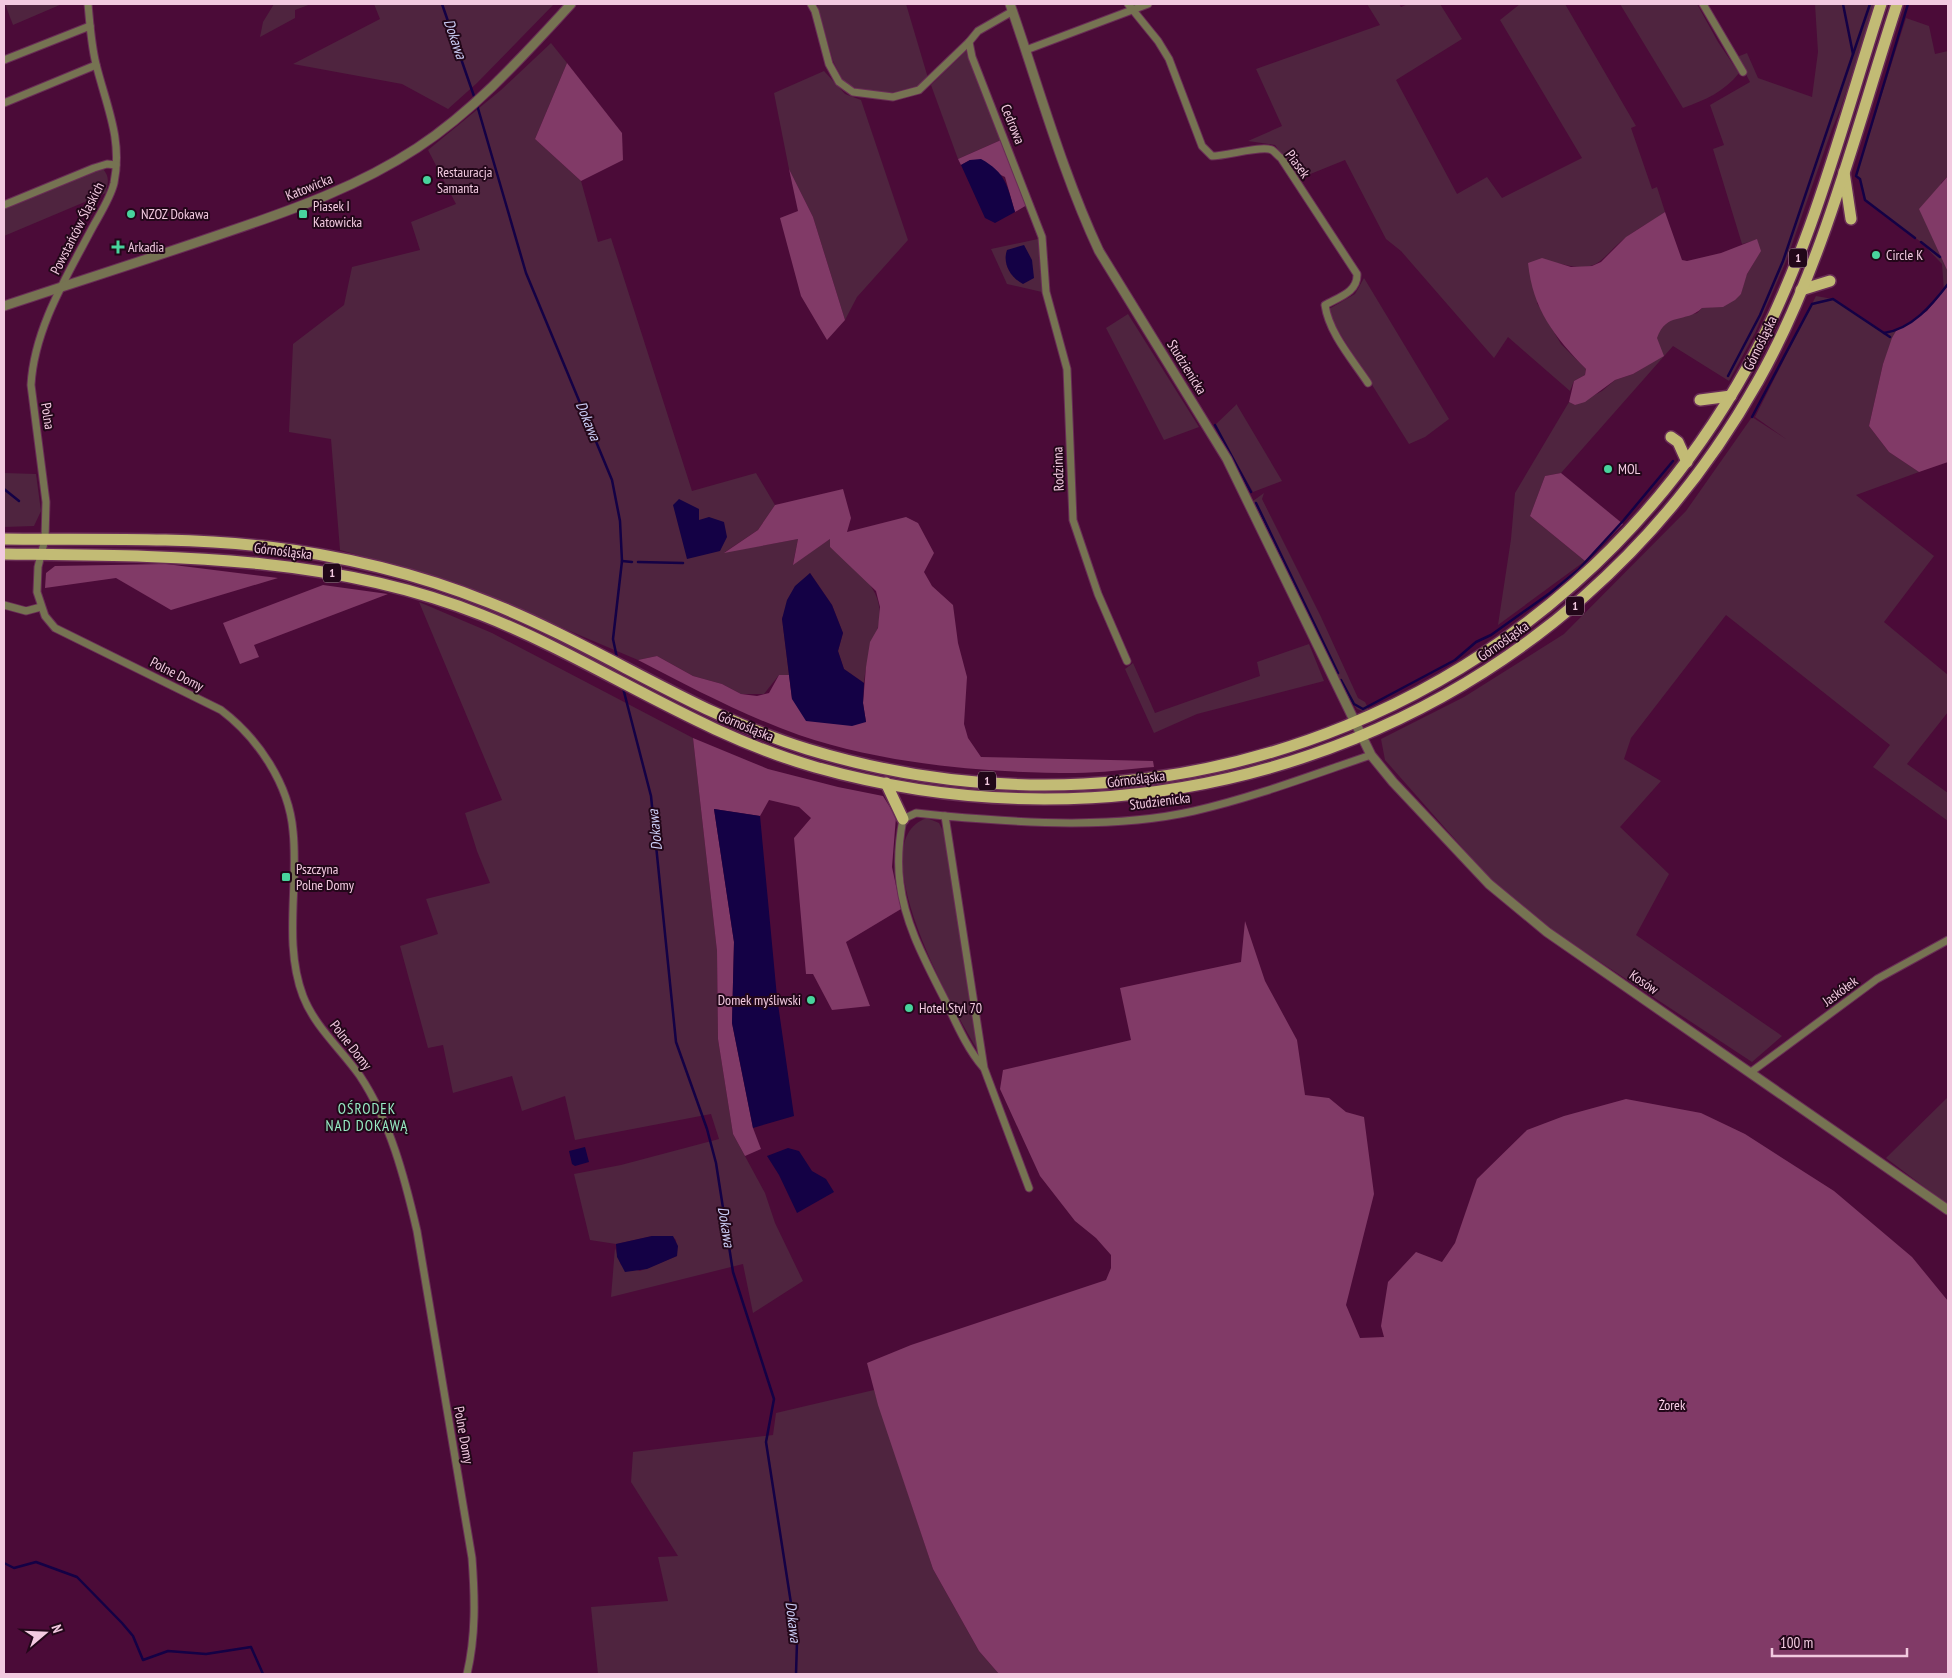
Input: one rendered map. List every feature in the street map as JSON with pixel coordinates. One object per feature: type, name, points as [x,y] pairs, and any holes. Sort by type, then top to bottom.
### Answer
[{"type":"main road","name":"Górnośląska","points":[[4,539],[258,546],[356,562],[458,590],[494,604],[733,721],[807,749],[911,772],[981,781],[1078,783],[1183,773],[1264,754],[1354,723],[1407,699],[1445,679],[1510,637],[1577,583],[1629,532],[1687,462],[1731,396],[1756,351],[1789,283],[1809,229],[1881,4]]},
{"type":"main road","name":"Górnośląska","points":[[4,554],[202,558],[260,562],[333,573],[399,587],[484,616],[715,729],[774,754],[844,774],[947,793],[1006,799],[1108,797],[1186,788],[1250,774],[1292,762],[1361,737],[1414,713],[1489,670],[1561,617],[1618,566],[1670,508],[1717,448],[1768,362],[1801,290],[1843,170],[1897,4]]},
{"type":"main road","points":[[1843,170],[1851,219]]},
{"type":"main road","points":[[1801,290],[1830,281]]},
{"type":"main road","points":[[1700,400],[1731,396]]},
{"type":"main road","points":[[1672,436],[1678,442],[1687,462]]},
{"type":"main road","points":[[886,783],[903,818]]},
{"type":"street","name":"Powstańców Śląskich","points":[[61,287],[111,192],[116,165],[111,112],[96,65],[88,4]]},
{"type":"street","name":"Katowicka","points":[[4,306],[195,243],[325,197],[387,166],[433,137],[487,92],[571,4]]},
{"type":"street","points":[[811,4],[815,11],[829,64],[839,82],[853,92],[893,97],[919,90],[978,31],[1011,8]]},
{"type":"street","name":"Piasek","points":[[1128,4],[1158,41],[1169,59],[1202,146],[1212,156],[1225,156],[1261,148],[1272,150],[1281,158],[1357,274],[1358,282],[1353,290],[1325,305],[1336,335],[1368,383]]},
{"type":"street","points":[[1026,50],[1148,4]]},
{"type":"street","points":[[1702,4],[1743,72]]},
{"type":"street","name":"Studzienicka","points":[[1011,8],[1060,156],[1083,217],[1099,251],[1227,459],[1361,737]]},
{"type":"street","points":[[4,60],[90,26]]},
{"type":"street","name":"Cedrowa","points":[[969,42],[972,57],[1042,237],[1044,269]]},
{"type":"street","points":[[4,103],[96,65]]},
{"type":"street","points":[[4,205],[94,168],[107,164],[116,165]]},
{"type":"street","name":"Rodzinna","points":[[1044,269],[1046,292],[1067,369],[1073,520],[1098,594],[1127,661]]},
{"type":"street","name":"Polna","points":[[42,554],[46,539],[46,496],[33,404],[32,367],[46,322],[61,287]]},
{"type":"street","name":"Polne Domy","points":[[42,554],[36,582],[41,607],[50,622],[65,633],[222,710],[236,721],[266,757],[283,794],[294,833],[294,955],[303,996],[319,1024],[359,1076],[373,1098],[405,1181],[417,1232],[472,1558],[475,1609],[473,1650],[467,1674]]},
{"type":"street","points":[[4,605],[26,611],[41,607]]},
{"type":"street","name":"Kosów","points":[[1361,737],[1371,755],[1392,782],[1466,860],[1512,904],[1547,932],[1948,1210]]},
{"type":"street","name":"Studzienicka","points":[[903,818],[916,813],[1002,821],[1080,822],[1138,819],[1192,812],[1246,798],[1371,755]]},
{"type":"street","points":[[945,816],[984,1068]]},
{"type":"street","points":[[903,818],[898,860],[905,909],[916,939],[955,1021],[984,1068],[1029,1188]]},
{"type":"street","name":"Jaskółek","points":[[1751,1072],[1877,979],[1948,940]]},
{"type":"shaded area","points":[[5,4],[62,4],[13,25]]},
{"type":"shaded area","points":[[274,4],[311,4],[295,10],[295,18],[260,37],[263,22]]},
{"type":"shaded area","points":[[374,4],[554,4],[477,83],[448,109],[402,84],[293,64],[380,19]]},
{"type":"shaded area","points":[[817,4],[906,4],[928,78],[916,88],[894,93],[857,89],[843,81],[833,61]]},
{"type":"shaded area","points":[[1367,4],[1399,4],[1401,7],[1408,4],[1440,4],[1462,39],[1396,80],[1457,194],[1487,177],[1502,198],[1582,158],[1500,20],[1520,4],[1565,4],[1636,126],[1631,128],[1652,189],[1657,187],[1665,212],[1628,236],[1592,266],[1583,267],[1557,263],[1537,303],[1561,344],[1586,369],[1585,375],[1574,381],[1570,391],[1508,337],[1494,358],[1401,251],[1386,239],[1345,160],[1298,179],[1275,145],[1248,141],[1282,126],[1256,69],[1380,25]]},
{"type":"shaded area","points":[[1620,4],[1697,4],[1718,42],[1739,73],[1714,95],[1683,108]]},
{"type":"shaded area","points":[[1815,4],[1875,4],[1787,259],[1755,333],[1729,381],[1673,346],[1561,473],[1545,476],[1530,516],[1585,561],[1498,625],[1511,539],[1515,493],[1569,402],[1575,405],[1602,391],[1615,380],[1633,374],[1646,366],[1661,326],[1671,319],[1697,313],[1702,308],[1712,307],[1741,294],[1746,276],[1756,258],[1758,245],[1757,240],[1742,244],[1713,149],[1724,145],[1710,105],[1750,82],[1737,57],[1747,53],[1758,78],[1812,97],[1818,52]]},
{"type":"shaded area","points":[[1906,18],[1929,26],[1935,54],[1948,51],[1948,176],[1941,183],[1943,258],[1948,272],[1948,285],[1944,291],[1942,264],[1921,242],[1865,200],[1860,179],[1856,176]]},
{"type":"shaded area","points":[[551,43],[567,63],[535,139],[581,181],[598,242],[611,238],[692,491],[756,473],[775,505],[758,530],[725,552],[798,539],[793,564],[830,539],[830,547],[867,581],[874,591],[878,602],[880,614],[878,627],[864,683],[844,669],[838,651],[843,633],[832,605],[810,573],[782,618],[789,675],[779,675],[764,694],[741,694],[722,684],[693,676],[657,656],[638,660],[457,583],[340,550],[331,439],[289,432],[293,344],[344,305],[352,267],[420,250],[411,222],[456,204],[428,150],[501,90]]},
{"type":"shaded area","points":[[966,51],[1001,140],[958,159],[931,85]]},
{"type":"shaded area","points":[[824,71],[845,94],[861,100],[908,240],[857,297],[845,320],[813,217],[789,169],[774,93]]},
{"type":"shaded area","points":[[981,159],[996,169],[1001,175],[1010,194],[1015,212],[995,223],[985,218],[961,165],[970,160]]},
{"type":"shaded area","points":[[94,169],[103,169],[108,177],[106,193],[4,236],[4,207]]},
{"type":"shaded area","points":[[1038,239],[1042,292],[1007,284],[991,249]]},
{"type":"shaded area","points":[[1024,245],[1032,260],[1034,278],[1023,284],[1011,274],[1007,265],[1006,255],[1007,250]]},
{"type":"shaded area","points":[[1364,278],[1449,419],[1425,437],[1409,444],[1334,324],[1329,309],[1355,294]]},
{"type":"shaded area","points":[[1816,296],[1833,299],[1883,333],[1896,331],[1883,364],[1869,426],[1889,452],[1919,472],[1856,495],[1934,556],[1884,622],[1948,675],[1948,712],[1907,764],[1948,793],[1948,821],[1873,767],[1890,745],[1726,615],[1631,738],[1624,759],[1661,781],[1620,827],[1669,874],[1636,935],[1782,1036],[1752,1062],[1512,904],[1385,760],[1381,739],[1464,697],[1564,634],[1686,511],[1752,417],[1786,439],[1755,417]]},
{"type":"shaded area","points":[[1128,314],[1199,427],[1164,440],[1106,328]]},
{"type":"shaded area","points":[[1237,404],[1282,481],[1253,492],[1215,425]]},
{"type":"shaded area","points":[[4,473],[36,474],[41,511],[34,526],[4,527]]},
{"type":"shaded area","points":[[1264,493],[1262,499],[1321,617],[1358,698],[1365,702],[1369,710],[1365,712],[1357,709],[1345,692],[1253,501]]},
{"type":"shaded area","points":[[679,499],[699,509],[699,520],[709,517],[724,522],[727,537],[720,551],[687,559],[673,505]]},
{"type":"shaded area","points":[[810,573],[832,605],[843,633],[838,651],[844,669],[864,683],[863,703],[866,722],[852,726],[806,721],[792,699],[782,619],[787,600],[795,586]]},
{"type":"shaded area","points":[[419,602],[492,633],[693,738],[717,951],[718,1039],[733,1134],[765,1193],[775,1223],[803,1281],[753,1313],[743,1264],[611,1297],[615,1248],[621,1265],[640,1271],[677,1256],[676,1240],[672,1236],[652,1236],[616,1244],[590,1240],[574,1174],[621,1165],[719,1139],[711,1114],[575,1140],[565,1096],[522,1111],[512,1076],[453,1093],[443,1045],[428,1048],[400,946],[438,934],[426,899],[490,883],[465,813],[502,800]]},
{"type":"shaded area","points":[[1309,644],[1324,681],[1197,714],[1154,733],[1125,669],[1133,663],[1155,713],[1260,676],[1257,662]]},
{"type":"shaded area","points":[[714,809],[760,816],[777,997],[794,1116],[753,1128],[732,1023],[734,942]]},
{"type":"shaded area","points":[[927,818],[939,823],[945,835],[978,1051],[934,967],[918,929],[907,892],[902,859],[908,833]]},
{"type":"shaded area","points":[[1948,1097],[1948,1205],[1886,1158]]},
{"type":"shaded area","points":[[585,1147],[589,1162],[575,1166],[572,1164],[569,1151]]},
{"type":"shaded area","points":[[788,1148],[799,1151],[812,1171],[826,1179],[834,1192],[797,1213],[779,1175],[767,1156]]},
{"type":"shaded area","points":[[652,1236],[673,1236],[678,1246],[677,1256],[647,1269],[625,1272],[617,1257],[616,1244]]},
{"type":"shaded area","points":[[874,1390],[933,1569],[979,1651],[999,1674],[598,1674],[591,1607],[668,1601],[658,1557],[678,1556],[631,1482],[633,1452],[773,1435],[776,1413]]},
{"type":"green space","points":[[567,63],[622,133],[623,160],[581,181],[535,139]]},
{"type":"green space","points":[[1001,140],[1027,205],[1015,212],[1005,177],[970,160],[961,165],[958,159]]},
{"type":"green space","points":[[789,169],[813,217],[845,320],[827,340],[801,296],[780,218],[798,211]]},
{"type":"green space","points":[[1948,176],[1948,272],[1919,209]]},
{"type":"green space","points":[[1665,212],[1682,260],[1687,261],[1721,253],[1757,239],[1761,251],[1747,274],[1741,294],[1735,300],[1723,307],[1702,308],[1696,313],[1666,324],[1657,338],[1664,356],[1633,374],[1615,380],[1585,402],[1575,405],[1569,402],[1574,381],[1585,375],[1586,369],[1564,345],[1547,321],[1535,295],[1528,263],[1542,258],[1571,267],[1592,266],[1601,262],[1626,237]]},
{"type":"green space","points":[[1948,285],[1948,462],[1919,472],[1889,452],[1869,426],[1883,364],[1892,338],[1896,331],[1927,311]]},
{"type":"green space","points":[[1561,473],[1623,524],[1585,561],[1530,516],[1545,476]]},
{"type":"green space","points":[[843,489],[851,518],[847,532],[906,517],[918,523],[934,553],[924,572],[932,586],[953,605],[958,643],[967,677],[964,724],[968,738],[981,757],[1153,761],[1154,767],[1105,772],[1041,773],[935,765],[865,753],[799,735],[758,719],[638,660],[657,656],[693,676],[722,684],[741,694],[757,696],[769,693],[779,675],[789,675],[792,699],[866,722],[863,703],[866,667],[870,642],[878,628],[880,607],[876,591],[830,547],[830,539],[793,565],[798,539],[724,553],[758,530],[775,505]]},
{"type":"green space","points":[[166,564],[278,578],[171,610],[116,578],[45,588],[46,573],[55,566]]},
{"type":"green space","points":[[323,585],[388,594],[254,645],[259,657],[240,664],[223,623]]},
{"type":"green space","points":[[693,738],[768,769],[838,787],[883,796],[896,817],[892,867],[901,909],[846,942],[870,1006],[832,1010],[813,974],[806,974],[794,838],[811,818],[799,807],[769,800],[760,816],[714,809],[734,942],[732,1023],[753,1128],[761,1149],[745,1156],[733,1134],[718,1039],[717,951]]},
{"type":"green space","name":"Żorek","points":[[1245,921],[1265,981],[1297,1040],[1305,1095],[1329,1098],[1346,1112],[1364,1117],[1374,1194],[1346,1305],[1360,1338],[1384,1337],[1381,1326],[1388,1282],[1416,1252],[1442,1262],[1455,1243],[1477,1179],[1527,1130],[1564,1116],[1626,1099],[1701,1113],[1745,1134],[1834,1191],[1912,1257],[1948,1301],[1948,1674],[999,1674],[979,1651],[933,1569],[878,1405],[867,1363],[911,1345],[1106,1280],[1111,1268],[1111,1255],[1096,1238],[1075,1221],[1040,1176],[1000,1089],[1003,1070],[1131,1040],[1120,988],[1241,962]]},
{"type":"waterway","name":"Dokawa","points":[[442,4],[475,99]]},
{"type":"waterway","points":[[1843,4],[1853,54]]},
{"type":"waterway","points":[[1728,376],[1760,315],[1783,261],[1870,4]]},
{"type":"waterway","points":[[1908,4],[1856,176],[1860,179],[1865,200],[1915,238]]},
{"type":"waterway","name":"Dokawa","points":[[477,105],[526,273],[612,480],[620,521],[622,561],[613,639],[617,658]]},
{"type":"waterway","points":[[1921,242],[1940,257]]},
{"type":"waterway","points":[[1884,333],[1904,327],[1920,315],[1948,284]]},
{"type":"waterway","points":[[1752,417],[1812,304],[1833,299],[1890,337]]},
{"type":"waterway","points":[[1215,425],[1251,492]]},
{"type":"waterway","points":[[1341,680],[1354,704],[1363,709],[1455,660],[1476,642],[1491,635],[1550,593],[1578,570],[1623,521],[1673,461]]},
{"type":"waterway","points":[[4,489],[19,501]]},
{"type":"waterway","points":[[1256,503],[1338,673]]},
{"type":"waterway","points":[[622,561],[632,562]]},
{"type":"waterway","points":[[638,562],[683,563]]},
{"type":"waterway","name":"Dokawa","points":[[623,688],[651,796],[676,1042],[707,1129],[716,1163],[733,1272],[774,1399],[766,1442],[797,1642],[796,1674]]},
{"type":"waterway","points":[[4,1563],[14,1568],[36,1562],[77,1577],[133,1636],[143,1660],[168,1651],[206,1654],[251,1647],[263,1674]]},
{"type":"place","name":"Restauracja Samanta","points":[[427,180]]},
{"type":"place","name":"NZOZ Dokawa","points":[[131,214]]},
{"type":"place","name":"Piasek I Katowicka","points":[[303,214]]},
{"type":"place","name":"Arkadia","points":[[118,247]]},
{"type":"place","name":"Circle K","points":[[1876,255]]},
{"type":"place","name":"MOL","points":[[1608,469]]},
{"type":"place","name":"Pszczyna Polne Domy","points":[[286,877]]},
{"type":"place","name":"Domek myśliwski","points":[[811,1000]]},
{"type":"place","name":"Hotel Styl 70","points":[[909,1008]]},
{"type":"district","name":"OŚRODEK NAD DOKAWĄ","points":[[367,1118]]}]
